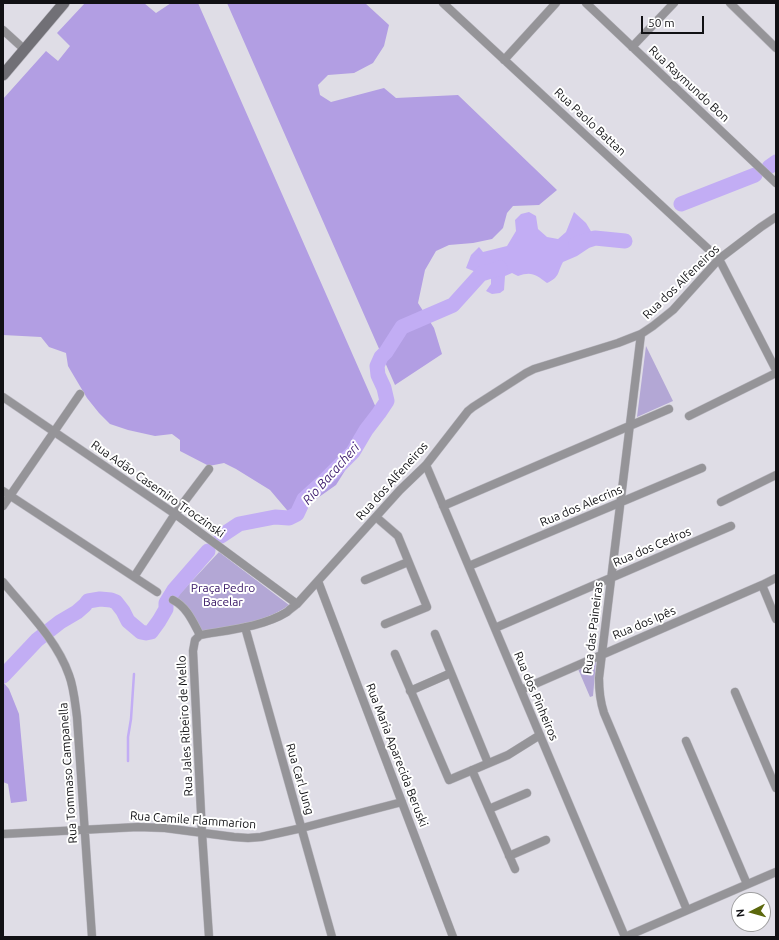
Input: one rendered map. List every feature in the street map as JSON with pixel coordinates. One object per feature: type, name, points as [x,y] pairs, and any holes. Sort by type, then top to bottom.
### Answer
[{"type":"main road","points":[[3,75],[64,3]]},
{"type":"street","name":"Rua Paolo Battan","points":[[444,3],[719,259]]},
{"type":"street","points":[[504,60],[556,3]]},
{"type":"street","name":"Rua Raymundo Bon","points":[[586,3],[776,183]]},
{"type":"street","points":[[632,46],[674,3]]},
{"type":"street","points":[[730,3],[776,48]]},
{"type":"street","points":[[3,30],[25,50]]},
{"type":"street","name":"Rua dos Alfeneiros","points":[[200,635],[275,618],[297,604],[400,490],[426,465],[468,411],[526,373],[542,366],[618,343],[641,334],[672,310],[719,259],[776,217]]},
{"type":"street","points":[[688,416],[776,371],[719,259]]},
{"type":"street","name":"Rua das Paineiras","points":[[641,334],[599,678],[599,690],[600,702],[604,713],[687,910]]},
{"type":"street","points":[[3,506],[6,493],[54,432],[80,394]]},
{"type":"street","name":"Rua Adão Casemiro Troczinski","points":[[3,397],[176,514],[297,604]]},
{"type":"street","points":[[443,506],[669,409]]},
{"type":"street","name":"Rua dos Pinheiros","points":[[426,465],[625,937]]},
{"type":"street","name":"Rua dos Alecrins","points":[[469,566],[702,468]]},
{"type":"street","points":[[134,577],[176,514],[209,469]]},
{"type":"street","points":[[721,502],[776,475]]},
{"type":"street","points":[[6,493],[157,592]]},
{"type":"street","points":[[376,516],[398,536],[427,607],[385,624]]},
{"type":"street","name":"Rua dos Cedros","points":[[495,628],[731,526]]},
{"type":"street","points":[[365,580],[408,562]]},
{"type":"street","name":"Rua dos Ipês","points":[[521,690],[776,578]]},
{"type":"street","name":"Rua Maria Aparecida Beruski","points":[[318,581],[453,937]]},
{"type":"street","name":"Rua Tommaso Campanella","points":[[3,582],[49,637],[64,662],[70,676],[74,694],[79,740],[92,937]]},
{"type":"street","points":[[762,585],[776,619]]},
{"type":"street","points":[[173,600],[181,605],[200,635]]},
{"type":"street","name":"Rua Carl Jung","points":[[245,626],[332,937]]},
{"type":"street","points":[[435,634],[488,763]]},
{"type":"street","name":"Rua Jales Ribeiro de Mello","points":[[200,635],[196,640],[192,651],[209,937]]},
{"type":"street","points":[[394,654],[449,780],[508,755],[540,735]]},
{"type":"street","points":[[410,690],[451,673]]},
{"type":"street","points":[[735,692],[776,788]]},
{"type":"street","points":[[686,741],[747,884]]},
{"type":"street","points":[[472,770],[515,869]]},
{"type":"street","points":[[489,810],[527,793]]},
{"type":"street","name":"Rua Camile Flammarion","points":[[3,834],[152,827],[234,837],[261,837],[402,802]]},
{"type":"street","points":[[509,856],[546,840]]},
{"type":"street","points":[[625,937],[747,884],[775,874]]},
{"type":"green space","points":[[646,346],[673,401],[637,417]]},
{"type":"green space","name":"Praça Pedro Bacelar","points":[[219,552],[289,605],[280,611],[258,620],[201,633],[176,598]]},
{"type":"green space","points":[[596,662],[593,696],[590,697],[578,669]]},
{"type":"shaded area","points":[[85,3],[144,3],[156,13],[171,3],[198,3],[377,410],[366,437],[336,485],[292,516],[270,490],[236,469],[224,463],[209,466],[180,451],[180,440],[172,434],[155,436],[110,424],[87,398],[68,366],[66,353],[49,347],[41,337],[3,335],[3,99],[46,51],[58,61],[70,46],[57,33]]},
{"type":"shaded area","points":[[227,3],[365,3],[389,25],[384,46],[373,63],[354,73],[328,75],[318,85],[320,95],[331,102],[384,88],[396,98],[458,95],[557,190],[539,205],[513,206],[507,213],[503,228],[492,239],[473,243],[449,245],[436,251],[425,270],[418,303],[434,328],[442,354],[395,385]]},
{"type":"shaded area","points":[[529,212],[536,216],[538,229],[547,237],[558,239],[566,232],[574,212],[586,223],[595,238],[589,248],[577,256],[563,262],[558,274],[551,281],[547,283],[534,275],[527,274],[518,276],[512,273],[505,276],[504,290],[500,293],[492,294],[486,291],[491,284],[491,278],[466,268],[471,255],[479,247],[483,252],[507,246],[516,231],[515,220],[521,214]]},
{"type":"shaded area","points":[[3,682],[9,689],[19,714],[27,801],[11,803],[8,784],[3,782]]},
{"type":"waterway","name":"Rio Bacacheri","points":[[769,167],[776,162]]},
{"type":"waterway","name":"Rio Bacacheri","points":[[681,204],[755,175]]},
{"type":"waterway","name":"Rio Bacacheri","points":[[576,244],[595,238],[625,241]]},
{"type":"waterway","name":"Rio Bacacheri","points":[[221,536],[239,524],[275,517],[289,518],[297,514],[304,499],[353,452],[366,430],[387,401],[384,388],[378,375],[377,366],[381,357],[386,352],[402,327],[453,305],[481,274],[500,268]]},
{"type":"waterway","name":"Rio Bacacheri","points":[[3,676],[37,640],[60,622],[77,612],[88,601],[100,599],[116,602],[128,621],[141,632],[151,632],[166,609],[166,603],[174,590],[208,551]]},
{"type":"waterway","name":"Rio Bacacheri","points":[[140,637],[141,632]]},
{"type":"waterway","points":[[128,761],[128,737],[131,719],[134,674]]}]
